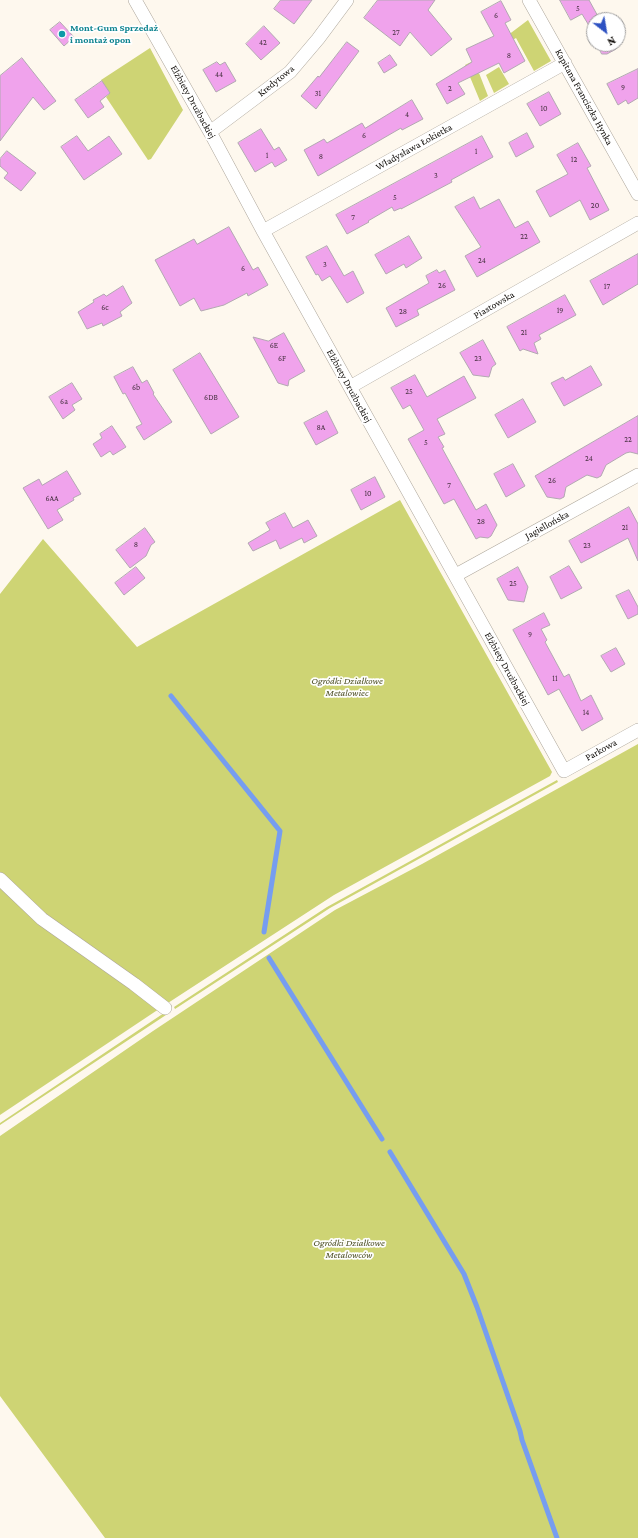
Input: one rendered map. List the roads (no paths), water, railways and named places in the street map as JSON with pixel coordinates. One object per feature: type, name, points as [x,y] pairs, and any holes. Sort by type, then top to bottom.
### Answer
[{"type":"street","name":"Elżbiety Drużbackiej","points":[[135,0],[210,132],[263,231],[564,771]]},
{"type":"street","name":"Kredytowa","points":[[210,132],[290,72],[318,39],[347,0]]},
{"type":"street","name":"Kapitana Franciszka Hynka","points":[[529,0],[638,194]]},
{"type":"street","name":"Władysława Łokietka","points":[[263,231],[565,63]]},
{"type":"street","name":"Piastowska","points":[[350,387],[638,223]]},
{"type":"street","name":"Jagiellońska","points":[[456,575],[638,475]]},
{"type":"street","name":"Parkowa","points":[[564,771],[638,730]]},
{"type":"street","points":[[0,879],[42,919],[166,1008]]},
{"type":"waterway","points":[[171,696],[280,831],[264,932]]},
{"type":"waterway","points":[[269,958],[382,1139]]},
{"type":"waterway","points":[[390,1152],[464,1274],[477,1307],[557,1538]]},
{"type":"place","name":"Mont-Gum Sprzedaż i montaż opon","points":[[62,34]]},
{"type":"park label","name":"Ogródki Działkowe Metalowiec","points":[[347,686]]},
{"type":"park label","name":"Ogródki Działkowe Metalowców","points":[[349,1248]]}]
